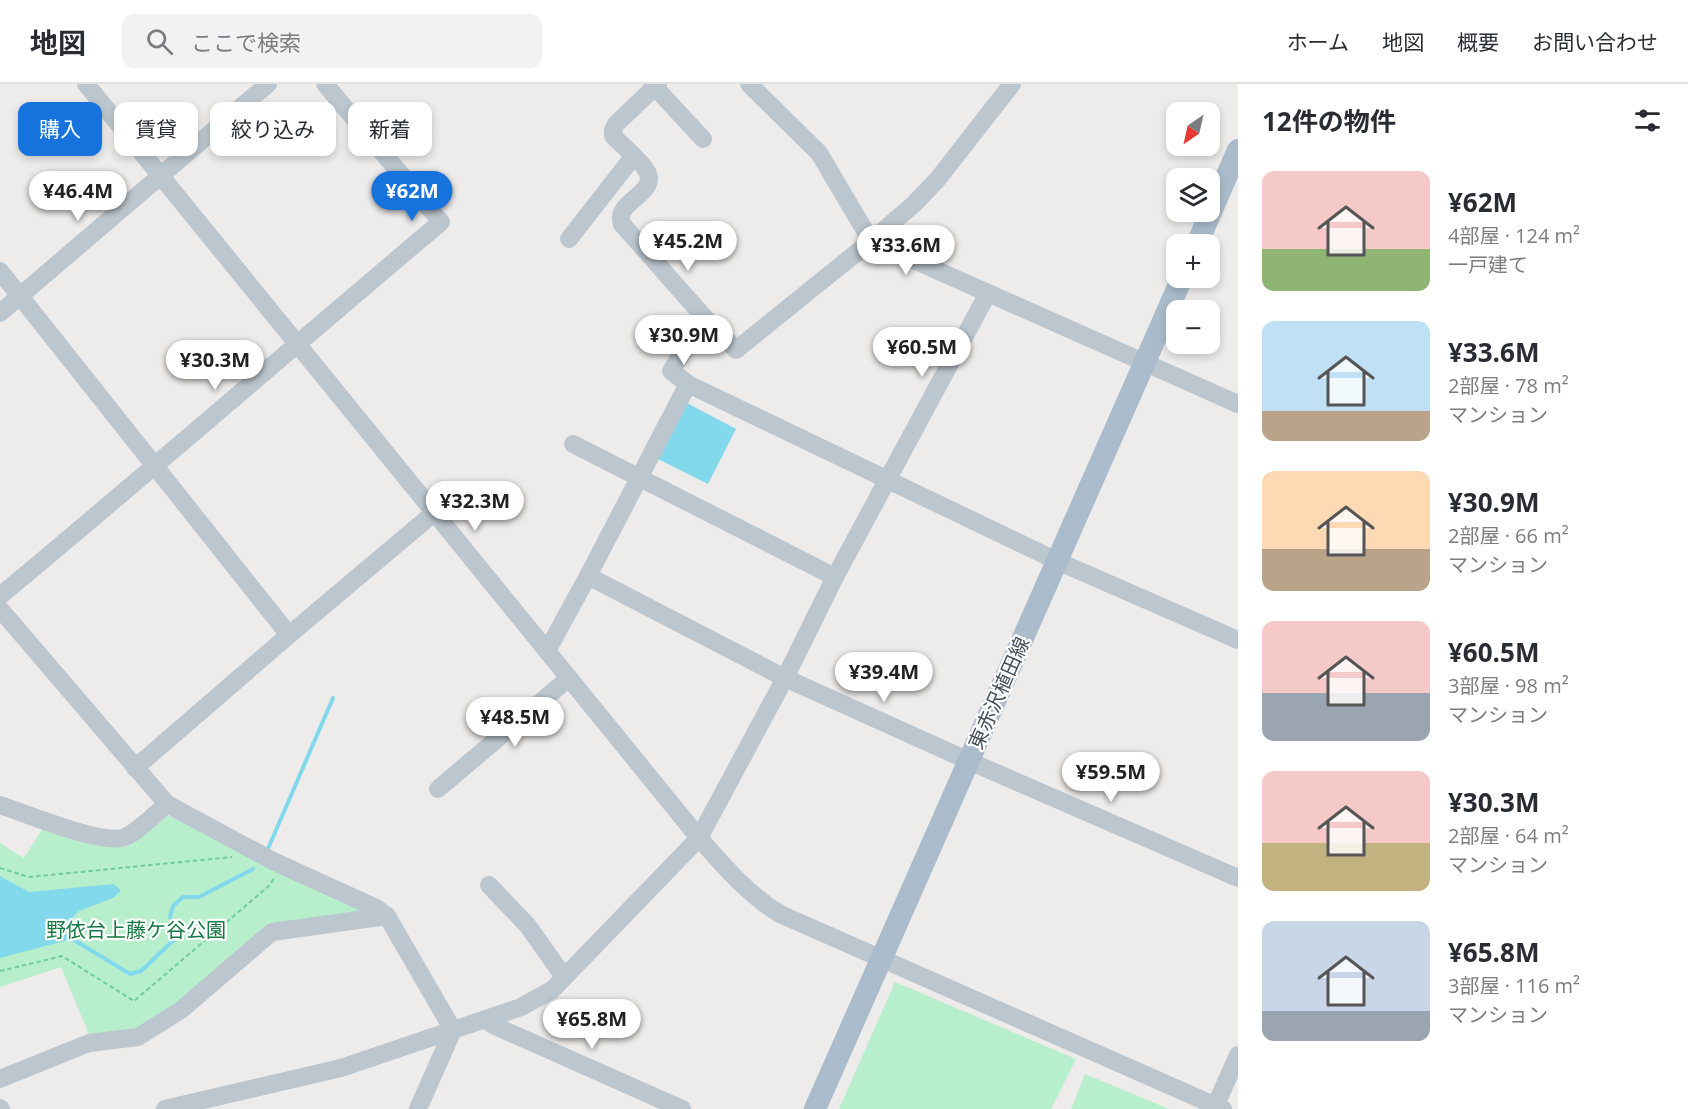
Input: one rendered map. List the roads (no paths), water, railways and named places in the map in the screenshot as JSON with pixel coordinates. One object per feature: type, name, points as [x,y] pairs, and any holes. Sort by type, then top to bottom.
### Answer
[{"type":"main road","points":[[1202,234],[1236,160]]},
{"type":"main road","name":"東赤沢植田線","points":[[815,1109],[1178,288]]},
{"type":"street","points":[[86,84],[699,838],[748,891],[780,914],[1218,1108],[1238,1055]]},
{"type":"street","points":[[0,313],[268,84]]},
{"type":"street","points":[[0,596],[441,222],[325,84]]},
{"type":"street","points":[[749,84],[819,153],[871,241],[1238,404]]},
{"type":"street","points":[[703,139],[655,85],[616,124],[612,130],[613,136],[646,171],[649,180],[646,188],[621,215],[622,224],[735,350],[914,204],[937,180],[1012,84]]},
{"type":"street","points":[[569,239],[633,157]]},
{"type":"street","points":[[0,271],[289,635]]},
{"type":"street","points":[[165,1109],[341,1068],[486,1020],[521,1007],[552,990],[699,838],[785,678],[835,577],[988,293]]},
{"type":"street","points":[[704,317],[671,371],[688,384],[1057,561],[1238,640]]},
{"type":"street","points":[[547,651],[688,384]]},
{"type":"street","points":[[573,444],[835,577]]},
{"type":"street","points":[[135,768],[435,512]]},
{"type":"street","points":[[588,576],[785,678],[1238,878]]},
{"type":"street","points":[[0,609],[167,804],[273,861],[376,908],[387,916],[453,1030]]},
{"type":"street","points":[[438,789],[569,678]]},
{"type":"street","points":[[0,805],[100,838],[123,838],[167,804]]},
{"type":"street","points":[[489,885],[528,926],[564,977]]},
{"type":"street","points":[[0,1079],[89,1043],[138,1037],[181,1010],[272,932],[387,916]]},
{"type":"street","points":[[486,1020],[682,1109]]},
{"type":"street","points":[[418,1109],[453,1030]]},
{"type":"water","points":[[687,403],[736,429],[708,484],[658,459]]},
{"type":"water","points":[[0,876],[29,892],[114,884],[121,891],[113,898],[79,911],[67,923],[68,940],[0,958]]},
{"type":"waterway","points":[[267,851],[333,698]]},
{"type":"waterway","points":[[64,934],[130,974],[141,971],[179,935],[177,926],[170,917],[173,906],[183,897],[199,897],[253,869]]},
{"type":"park label","name":"野依台上藤ケ谷公園","points":[[136,930]]}]
